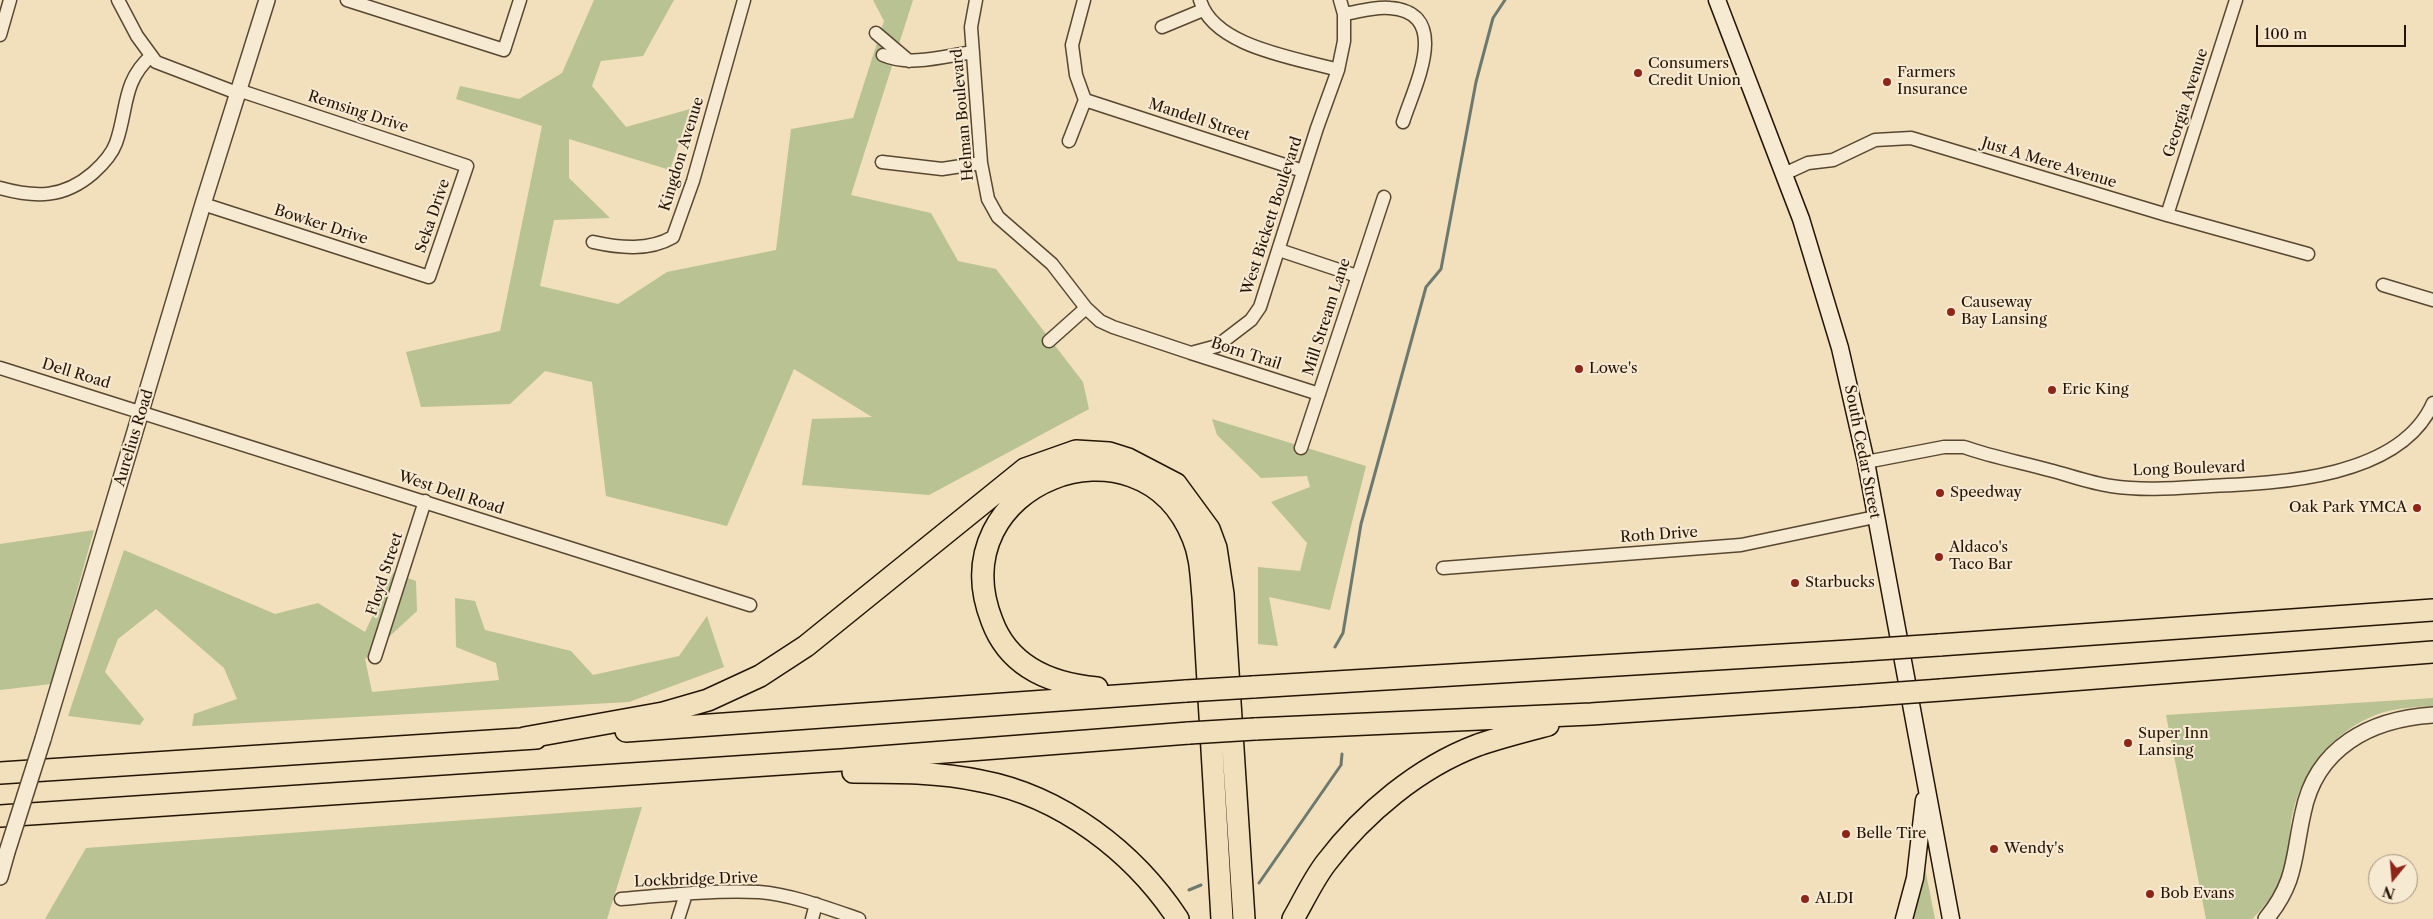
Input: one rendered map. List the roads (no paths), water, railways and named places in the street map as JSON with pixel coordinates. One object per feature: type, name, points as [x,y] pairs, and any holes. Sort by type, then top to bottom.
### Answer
[{"type":"highway","points":[[524,738],[669,711],[708,700],[746,683],[776,667],[806,646],[1024,469],[1076,450],[1109,453],[1147,468],[1176,484],[1209,529],[1216,548],[1223,594],[1244,919]]},
{"type":"highway","points":[[1146,694],[1080,687],[1042,676],[1015,657],[1003,642],[994,626],[986,606],[983,585],[984,562],[990,540],[1010,508],[1022,495],[1043,481],[1069,472],[1090,470],[1115,472],[1131,477],[1152,488],[1166,499],[1182,517],[1193,537],[1199,558],[1203,597],[1222,919]]},
{"type":"highway","points":[[0,773],[1186,691],[1849,651],[2433,610]]},
{"type":"highway","points":[[0,816],[625,774],[1189,733],[1591,714],[1940,690],[2433,652]]},
{"type":"highway","points":[[1293,919],[1313,883],[1339,847],[1365,819],[1405,786],[1430,769],[1477,745],[1591,714]]},
{"type":"highway","points":[[625,774],[901,772],[944,775],[1002,786],[1052,806],[1080,822],[1107,842],[1154,886],[1178,919]]},
{"type":"main road","name":"South Cedar Street","points":[[1718,0],[1784,174],[1812,253],[1832,318],[1866,462],[1950,919]]},
{"type":"main road","points":[[1904,919],[1915,878],[1925,783]]},
{"type":"street","points":[[0,35],[10,0]]},
{"type":"street","points":[[0,188],[23,194],[56,193],[75,187],[100,167],[116,144],[134,74],[151,56],[136,36],[118,0]]},
{"type":"street","name":"Aurelius Road","points":[[0,876],[142,412],[237,91],[267,0]]},
{"type":"street","points":[[347,0],[504,50],[520,0]]},
{"type":"street","name":"Kingdon Avenue","points":[[593,242],[618,248],[659,245],[673,237],[693,182],[744,0]]},
{"type":"street","name":"Helman Boulevard","points":[[976,0],[971,27],[981,163],[988,199],[998,217],[1052,264],[1086,308]]},
{"type":"street","points":[[1068,141],[1085,100],[1076,74],[1072,45],[1084,0]]},
{"type":"street","name":"West Bickett Boulevard","points":[[1191,353],[1217,346],[1250,320],[1260,307],[1303,171],[1338,70],[1344,41],[1344,14],[1340,0]]},
{"type":"street","name":"Georgia Avenue","points":[[2167,215],[2236,0]]},
{"type":"street","points":[[1162,27],[1202,5],[1214,24],[1240,42],[1338,70]]},
{"type":"street","points":[[1344,14],[1390,8],[1413,16],[1423,25],[1427,43],[1425,55],[1403,122]]},
{"type":"street","points":[[876,33],[909,61]]},
{"type":"street","points":[[883,55],[895,60],[909,61],[973,52]]},
{"type":"street","name":"Remsing Drive","points":[[151,56],[156,62],[174,70],[467,166]]},
{"type":"street","name":"Mandell Street","points":[[1085,100],[1303,171]]},
{"type":"street","name":"Just A Mere Avenue","points":[[1784,174],[1808,163],[1833,160],[1875,140],[1911,138],[2167,215],[2308,254]]},
{"type":"street","points":[[882,162],[942,168],[981,163]]},
{"type":"street","name":"Seka Drive","points":[[429,277],[467,166]]},
{"type":"street","name":"Mill Stream Lane","points":[[1301,448],[1384,197]]},
{"type":"street","name":"Bowker Drive","points":[[203,204],[429,277]]},
{"type":"street","points":[[1279,250],[1357,276]]},
{"type":"street","points":[[2383,285],[2433,300]]},
{"type":"street","points":[[1049,341],[1086,308],[1100,321],[1113,327],[1191,353]]},
{"type":"street","name":"Born Trail","points":[[1191,353],[1319,394]]},
{"type":"street","name":"Dell Road","points":[[0,368],[142,412]]},
{"type":"street","name":"Long Boulevard","points":[[1866,462],[1944,447],[1964,448],[2109,486],[2142,489],[2234,485],[2302,478],[2334,472],[2371,460],[2398,445],[2415,432],[2426,420],[2433,403]]},
{"type":"street","name":"West Dell Road","points":[[142,412],[750,605]]},
{"type":"street","name":"Floyd Street","points":[[376,657],[425,501]]},
{"type":"street","name":"Roth Drive","points":[[1443,568],[1741,545],[1875,517]]},
{"type":"street","points":[[2266,919],[2280,900],[2289,883],[2295,865],[2305,802],[2315,779],[2328,760],[2350,740],[2373,727],[2395,720],[2433,715]]},
{"type":"street","name":"Lockbridge Drive","points":[[621,899],[686,894],[761,892],[816,904],[859,919]]},
{"type":"street","points":[[678,919],[686,894]]},
{"type":"street","points":[[812,919],[816,904]]},
{"type":"waterway","points":[[1335,647],[1343,633],[1361,524],[1426,287],[1441,269],[1476,82],[1493,18],[1505,0]]},
{"type":"waterway","points":[[1259,883],[1341,765],[1342,754]]},
{"type":"waterway","points":[[1189,890],[1201,885]]},
{"type":"place","name":"Consumers Credit Union","points":[[1638,73]]},
{"type":"place","name":"Farmers Insurance","points":[[1887,82]]},
{"type":"place","name":"Causeway Bay Lansing","points":[[1951,312]]},
{"type":"place","name":"Lowe's","points":[[1579,369]]},
{"type":"place","name":"Eric King","points":[[2052,390]]},
{"type":"place","name":"Speedway","points":[[1940,493]]},
{"type":"place","name":"Oak Park YMCA","points":[[2417,508]]},
{"type":"place","name":"Aldaco's Taco Bar","points":[[1939,557]]},
{"type":"place","name":"Starbucks","points":[[1795,583]]},
{"type":"place","name":"Super Inn Lansing","points":[[2128,743]]},
{"type":"place","name":"Belle Tire","points":[[1846,834]]},
{"type":"place","name":"Wendy's","points":[[1994,849]]},
{"type":"place","name":"Bob Evans","points":[[2150,894]]},
{"type":"place","name":"ALDI","points":[[1805,899]]}]
